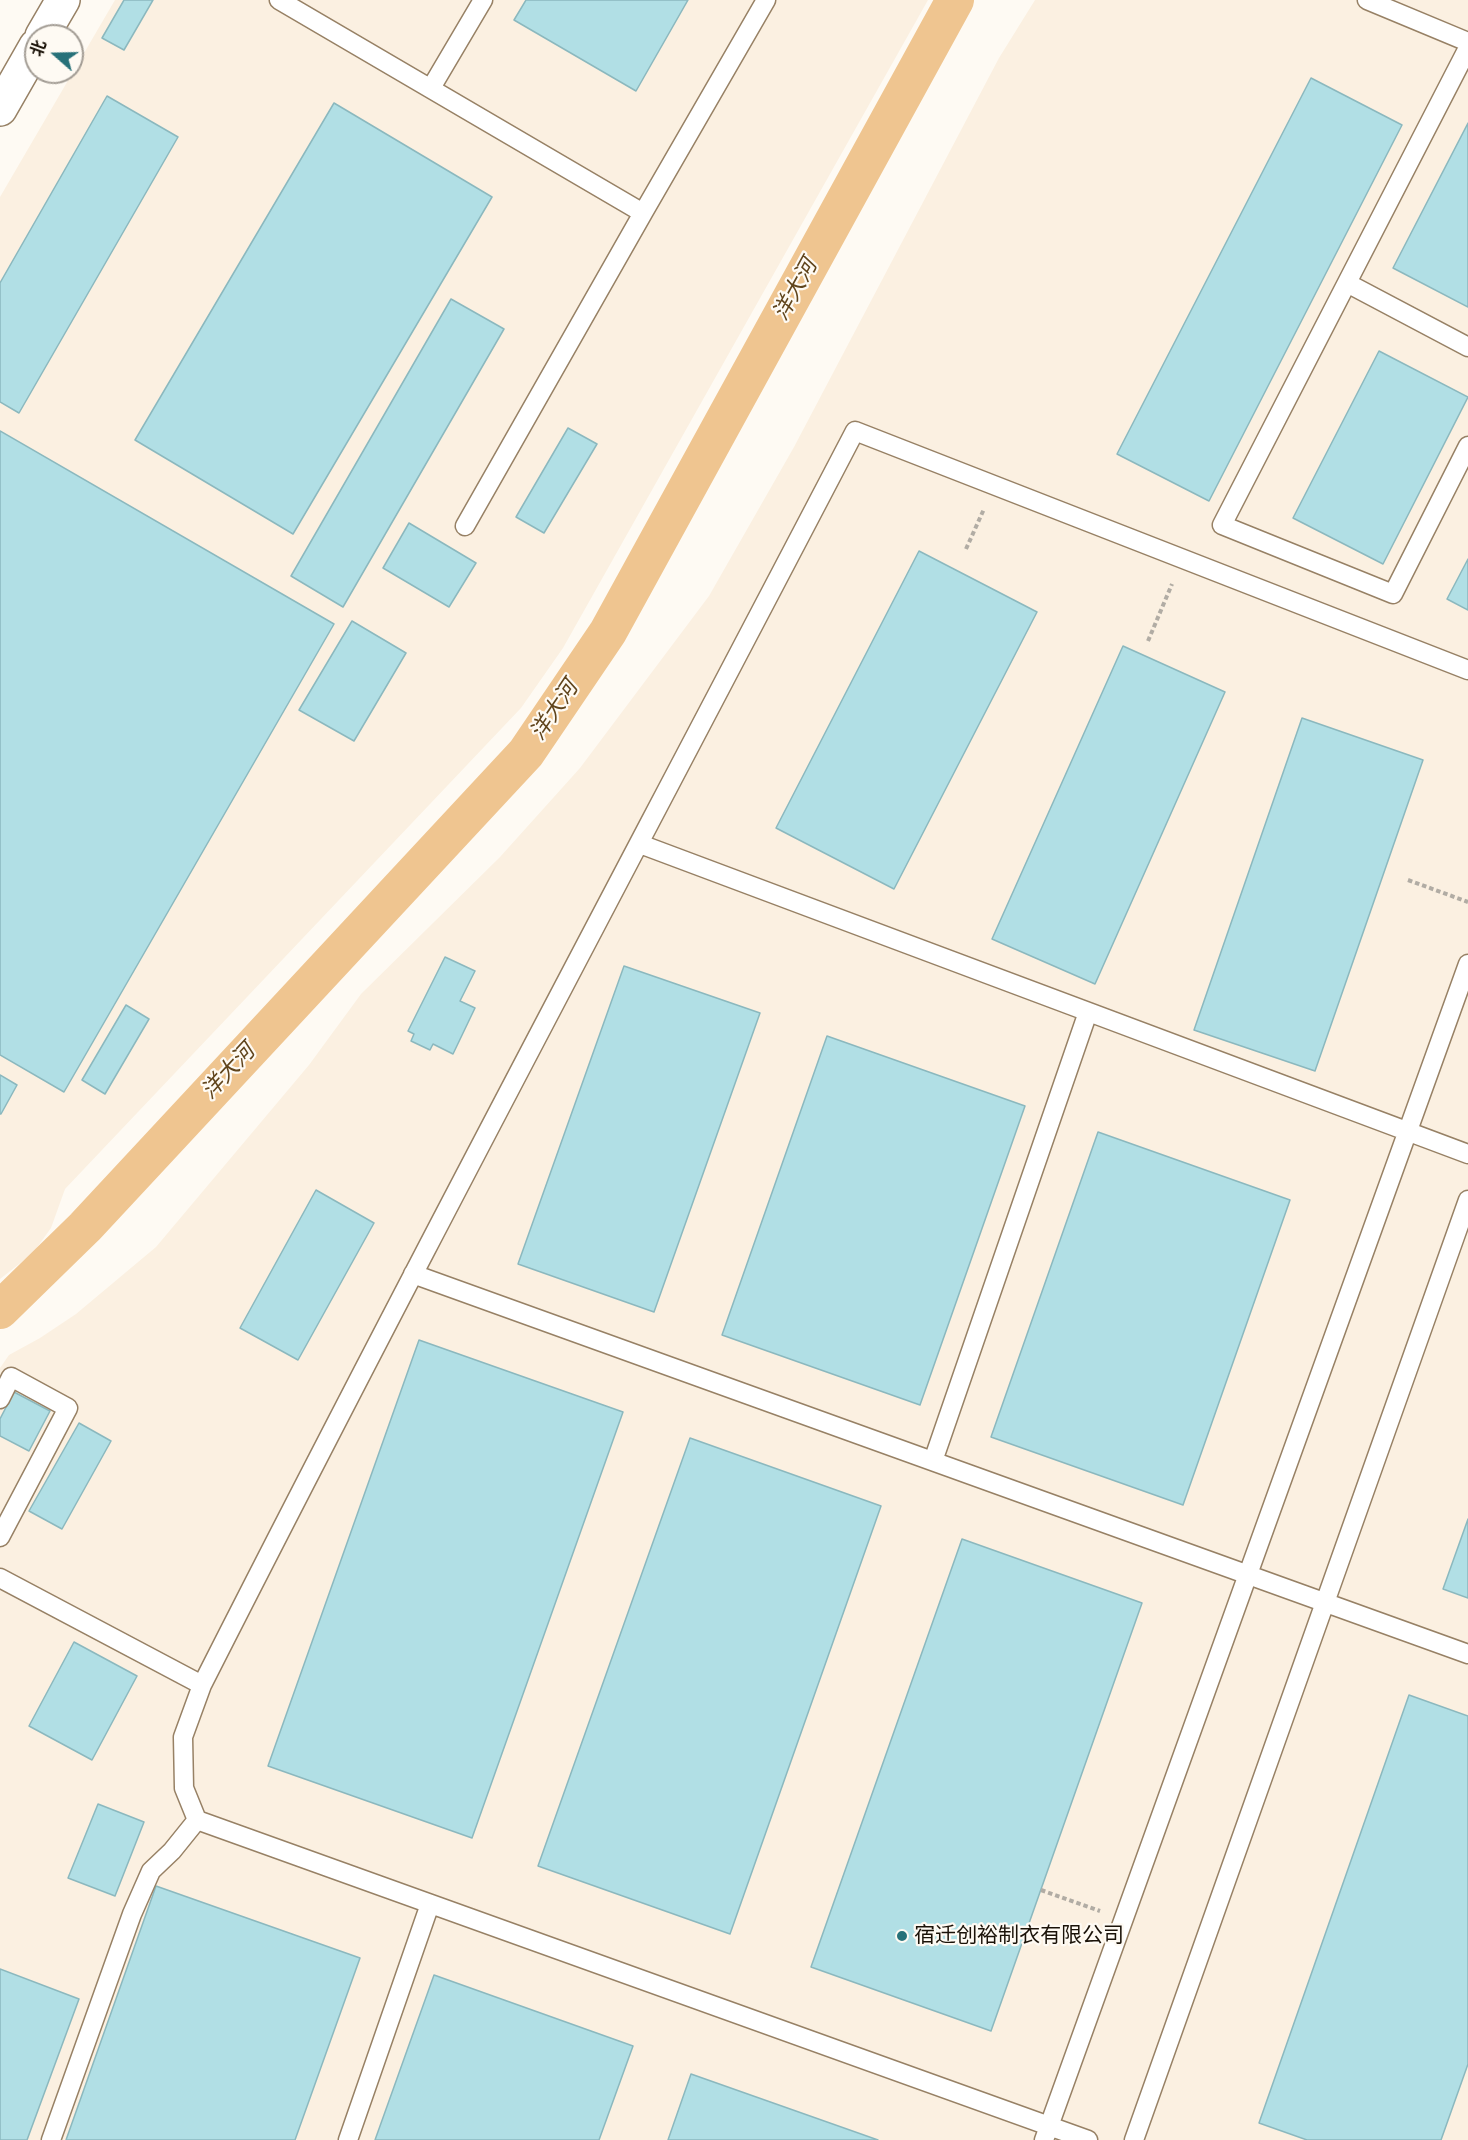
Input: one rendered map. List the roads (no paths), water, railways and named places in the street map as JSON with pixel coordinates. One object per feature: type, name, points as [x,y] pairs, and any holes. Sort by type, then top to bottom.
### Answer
[{"type":"street","points":[[49,24],[63,0]]},
{"type":"street","points":[[0,109],[24,67]]},
{"type":"lane","points":[[279,0],[643,213]]},
{"type":"lane","points":[[431,88],[483,0]]},
{"type":"lane","points":[[465,526],[766,0]]},
{"type":"lane","points":[[1367,0],[1468,42]]},
{"type":"lane","points":[[1468,48],[1222,525],[1393,594],[1468,446]]},
{"type":"lane","points":[[1347,283],[1468,347]]},
{"type":"lane","points":[[1088,2140],[1047,2133],[197,1820],[184,1788],[183,1737],[202,1685],[413,1274],[855,431],[1468,670]]},
{"type":"lane","points":[[640,844],[1468,1154]]},
{"type":"lane","points":[[1047,2133],[1468,964]]},
{"type":"lane","points":[[933,1461],[1088,1012]]},
{"type":"lane","points":[[1134,2140],[1468,1200]]},
{"type":"lane","points":[[413,1274],[1468,1654]]},
{"type":"lane","points":[[0,1399],[11,1377],[68,1408],[7,1505],[0,1537]]},
{"type":"lane","points":[[0,1578],[202,1685]]},
{"type":"lane","points":[[51,2140],[132,1914],[151,1871],[172,1851],[197,1820]]},
{"type":"lane","points":[[348,2140],[430,1904]]},
{"type":"waterway","name":"洋大河","points":[[0,1310],[85,1227],[526,753],[608,632],[955,0]]},
{"type":"place","name":"宿迁创裕制衣有限公司","points":[[902,1936]]}]
